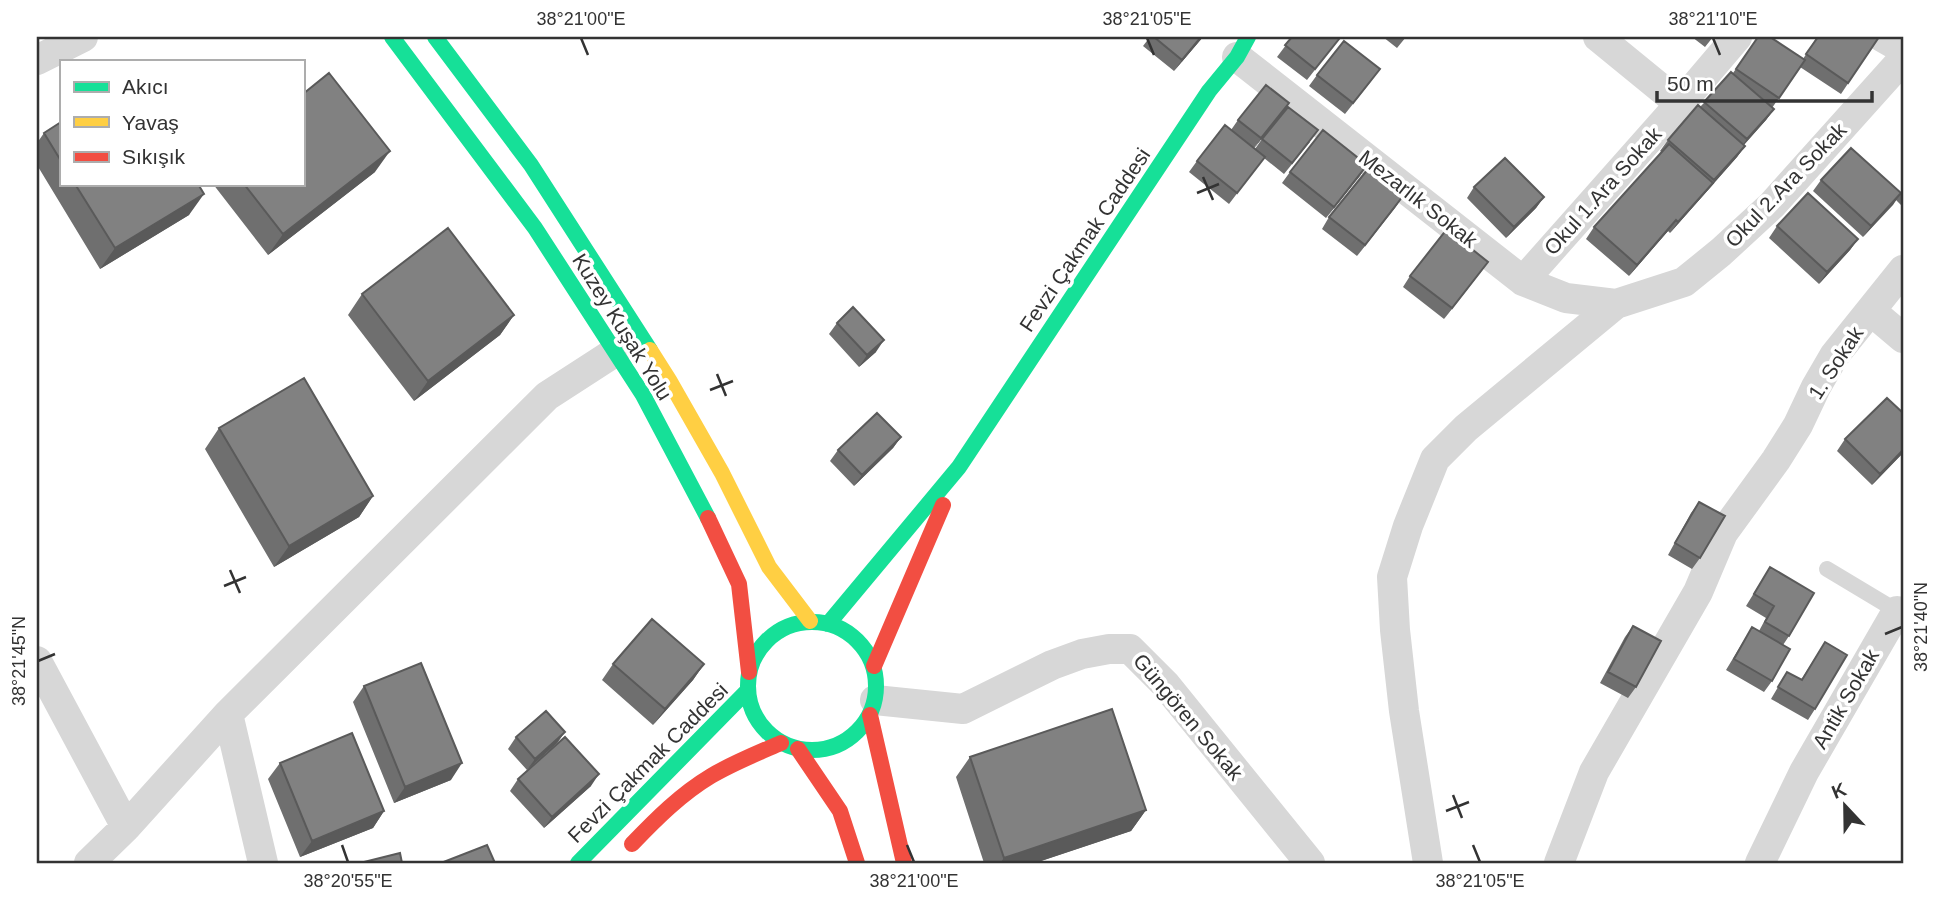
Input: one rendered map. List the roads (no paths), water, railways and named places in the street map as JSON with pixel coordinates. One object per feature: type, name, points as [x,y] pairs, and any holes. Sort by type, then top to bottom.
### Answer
[{"type":"main road","name":"Kuzey Kuşak Yolu","points":[[392,37],[535,228],[643,396],[719,540],[738,584],[749,672]]},
{"type":"main road","name":"Kuzey Kuşak Yolu","points":[[435,37],[531,165],[662,368],[722,473],[769,567],[810,621]]},
{"type":"main road","name":"Fevzi Çakmak Caddesi","points":[[959,467],[1209,91],[1243,47]]},
{"type":"main road","points":[[828,624],[959,467]]},
{"type":"main road","points":[[874,666],[959,467]]},
{"type":"main road","points":[[873,707],[852,737],[827,749],[798,750],[781,743],[764,730],[752,712],[747,691],[749,672],[757,652],[771,636],[789,626],[810,621],[828,624],[857,639],[874,666],[877,682],[873,707],[904,863]]},
{"type":"main road","name":"Fevzi Çakmak Caddesi","points":[[578,863],[747,691]]},
{"type":"main road","points":[[620,856],[667,810],[705,781],[724,769],[781,743]]},
{"type":"main road","points":[[798,750],[840,811],[857,863]]},
{"type":"street","points":[[37,60],[83,37]]},
{"type":"street","points":[[1598,37],[1680,104]]},
{"type":"street","name":"Okul 1.Ara Sokak","points":[[1523,281],[1737,37]]},
{"type":"street","points":[[1882,37],[1903,49]]},
{"type":"street","name":"Mezarlık Sokak","points":[[1243,47],[1523,281],[1566,298],[1616,304]]},
{"type":"street","name":"Okul 2.Ara Sokak","points":[[1616,304],[1684,282],[1721,252],[1772,205],[1903,59]]},
{"type":"street","name":"1. Sokak","points":[[1559,863],[1594,772],[1698,592],[1723,533],[1798,425],[1834,356],[1903,270]]},
{"type":"street","points":[[1428,863],[1404,711],[1395,630],[1392,577],[1408,527],[1435,459],[1466,428],[1616,304]]},
{"type":"street","points":[[1871,311],[1903,338]]},
{"type":"street","points":[[89,863],[126,827],[228,713],[547,396],[615,352]]},
{"type":"street","name":"Antik Sokak","points":[[1760,863],[1804,772],[1900,613]]},
{"type":"street","name":"Güngören Sokak","points":[[873,707],[962,709],[1052,665],[1082,654],[1109,649],[1130,649],[1165,684],[1310,863]]},
{"type":"street","points":[[37,661],[126,827]]},
{"type":"street","points":[[228,713],[263,863]]},
{"type":"lane","points":[[1826,569],[1900,613]]}]
